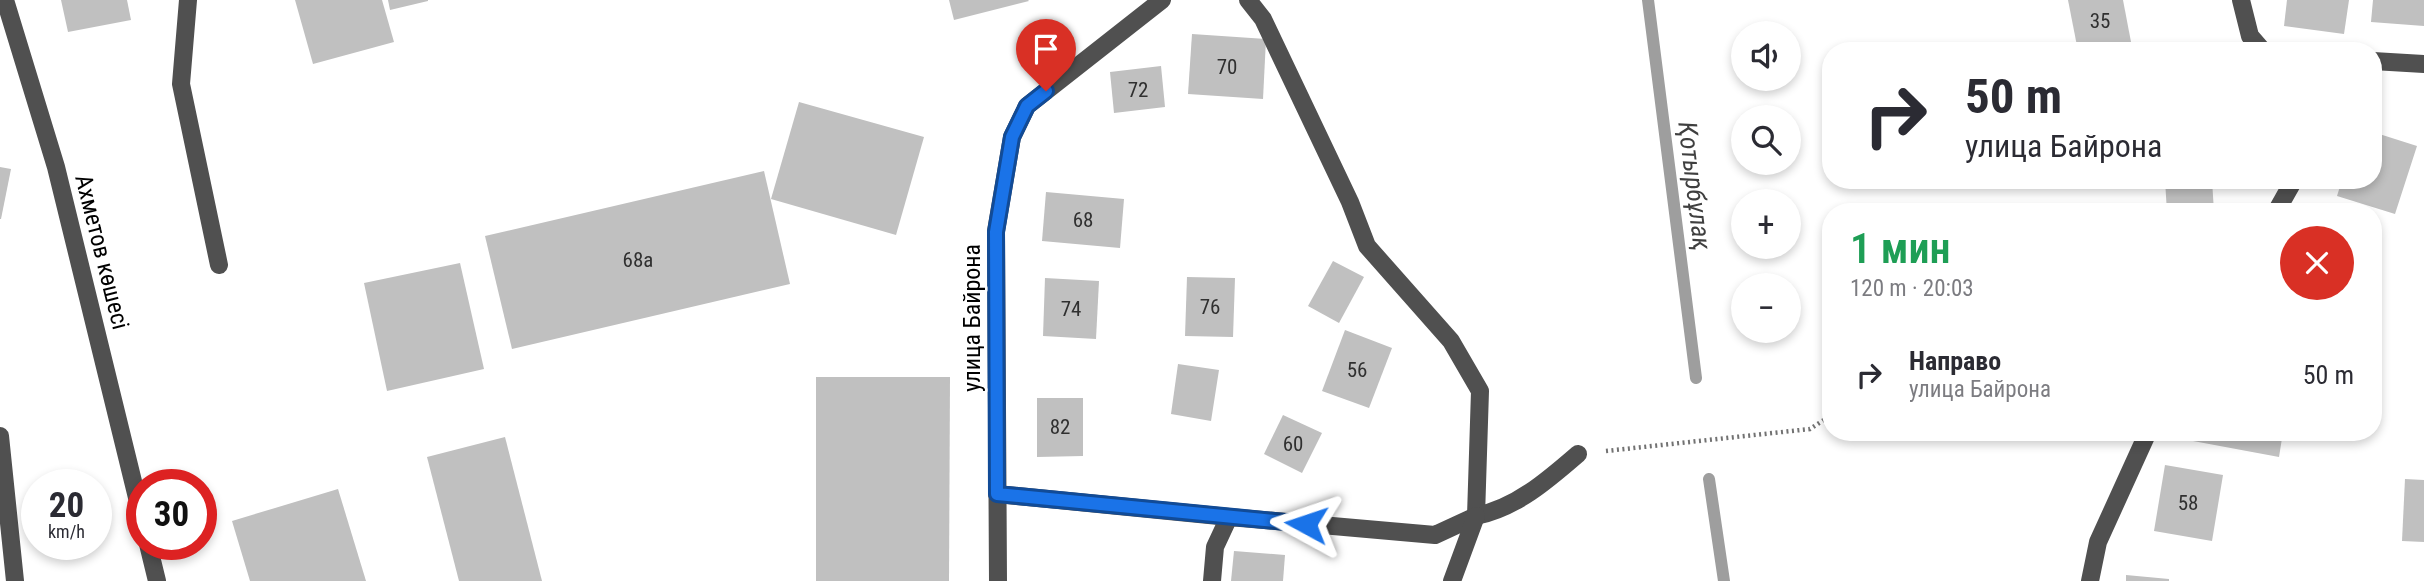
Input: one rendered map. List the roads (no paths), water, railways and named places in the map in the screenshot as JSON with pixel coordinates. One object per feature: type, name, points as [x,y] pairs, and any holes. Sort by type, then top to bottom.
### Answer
[{"type":"street","name":"Ахметов көшесі","points":[[5,0],[5,19],[56,167],[130,469]]},
{"type":"street","points":[[188,0],[181,84],[219,265]]},
{"type":"street","name":"улица Байрона","points":[[998,581],[996,232],[1012,137],[1027,106],[1162,0]]},
{"type":"street","points":[[1248,0],[1268,31],[1350,202],[1367,246],[1451,341],[1480,391],[1476,516],[1452,581]]},
{"type":"street","points":[[2241,0],[2250,36],[2255,42]]},
{"type":"street","points":[[2382,62],[2424,64]]},
{"type":"street","points":[[0,436],[15,581]]},
{"type":"street","points":[[2090,581],[2098,542],[2144,441]]},
{"type":"street","points":[[997,494],[1434,535],[1476,516],[1494,512],[1545,484],[1578,454]]},
{"type":"street","points":[[1212,581],[1215,547],[1229,517]]},
{"type":"street","points":[[152,560],[157,581]]},
{"type":"waterway","name":"Қотырбұлақ","points":[[1648,0],[1696,378]]},
{"type":"waterway","name":"Қотырбұлақ","points":[[1709,479],[1724,581]]}]
